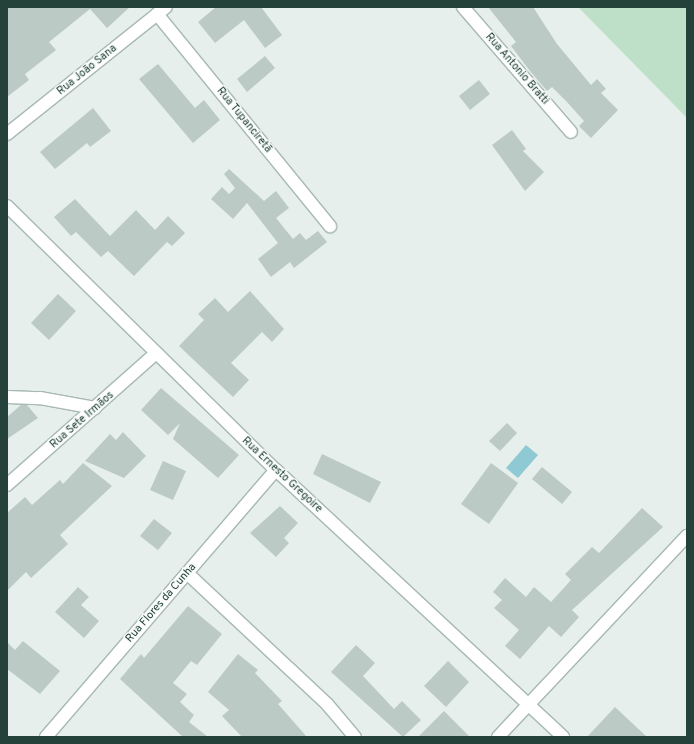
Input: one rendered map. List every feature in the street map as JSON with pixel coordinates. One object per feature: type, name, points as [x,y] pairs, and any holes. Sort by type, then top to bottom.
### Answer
[{"type":"street","name":"Rua Antonio Bratti","points":[[463,7],[571,132]]},
{"type":"street","name":"Rua João Sana","points":[[7,134],[162,11]]},
{"type":"street","name":"Rua Tupanciretã","points":[[162,11],[330,226]]},
{"type":"street","name":"Rua Ernesto Gregoire","points":[[7,206],[155,354],[276,470],[562,737]]},
{"type":"street","name":"Rua Sete Irmãos","points":[[7,485],[155,354]]},
{"type":"street","points":[[7,397],[40,398],[95,408]]},
{"type":"street","name":"Rua Flores da Cunha","points":[[46,737],[276,470]]},
{"type":"street","points":[[498,737],[687,536]]},
{"type":"street","points":[[187,573],[327,704],[355,737]]},
{"type":"green space","points":[[578,7],[687,7],[687,118]]},
{"type":"water","points":[[526,445],[538,455],[518,478],[506,468]]},
{"type":"building","points":[[7,7],[130,7],[107,28],[90,9],[49,42],[56,50],[25,74],[29,80],[7,97]]},
{"type":"building","points":[[216,7],[261,7],[282,35],[265,48],[244,20],[215,43],[198,22]]},
{"type":"building","points":[[488,7],[533,7],[557,44],[591,85],[597,79],[606,89],[601,93],[618,110],[591,138],[579,126],[584,121],[567,102],[552,87],[547,91],[530,71],[511,46],[516,42]]},
{"type":"building","points":[[265,56],[275,68],[247,92],[237,79]]},
{"type":"building","points":[[158,64],[195,108],[204,100],[220,120],[193,143],[139,79]]},
{"type":"building","points":[[479,80],[490,94],[470,110],[459,96]]},
{"type":"building","points":[[93,108],[111,131],[90,147],[87,143],[55,169],[40,152]]},
{"type":"building","points":[[512,130],[526,149],[523,151],[544,172],[525,191],[492,145]]},
{"type":"building","points":[[229,169],[264,201],[276,191],[289,208],[276,218],[293,239],[300,233],[306,240],[318,231],[327,242],[294,268],[290,262],[271,277],[258,259],[278,243],[247,203],[233,219],[211,199],[222,187],[229,194],[235,188],[224,174]]},
{"type":"building","points":[[75,199],[110,236],[136,210],[155,230],[168,216],[185,233],[172,246],[167,242],[134,276],[108,251],[101,257],[76,232],[71,236],[54,217]]},
{"type":"building","points":[[250,291],[284,329],[272,342],[262,332],[231,363],[249,380],[233,397],[179,346],[204,320],[198,314],[215,298],[228,312]]},
{"type":"building","points":[[58,294],[76,311],[49,340],[31,323]]},
{"type":"building","points":[[161,388],[239,455],[218,478],[173,439],[180,423],[168,435],[141,410]]},
{"type":"building","points":[[21,405],[27,405],[38,418],[7,439],[7,417]]},
{"type":"building","points":[[507,423],[517,433],[500,451],[489,441]]},
{"type":"building","points":[[123,432],[146,456],[124,478],[85,461],[110,434],[116,440]]},
{"type":"building","points":[[322,454],[381,482],[370,503],[313,474]]},
{"type":"building","points":[[163,461],[186,471],[173,500],[150,490]]},
{"type":"building","points":[[83,463],[112,486],[60,535],[68,544],[31,578],[26,572],[7,591],[7,513],[25,497],[32,505],[60,480],[63,484]]},
{"type":"building","points":[[491,463],[518,483],[489,524],[461,504]]},
{"type":"building","points":[[542,467],[572,492],[562,504],[532,479]]},
{"type":"building","points":[[280,506],[298,523],[284,538],[289,543],[276,557],[250,533]]},
{"type":"building","points":[[642,508],[663,527],[572,610],[579,617],[561,637],[549,626],[520,659],[505,646],[519,630],[494,608],[502,600],[493,592],[505,578],[526,597],[534,587],[551,602],[571,580],[565,574],[592,547],[599,553]]},
{"type":"building","points":[[154,519],[172,533],[158,550],[140,536]]},
{"type":"building","points":[[78,587],[89,597],[81,605],[99,621],[84,638],[55,612]]},
{"type":"building","points":[[188,606],[222,634],[197,665],[191,661],[173,683],[187,694],[180,702],[194,715],[189,722],[208,737],[183,737],[120,679],[141,654],[144,658]]},
{"type":"building","points":[[23,641],[60,671],[40,694],[7,669],[7,642],[15,650]]},
{"type":"building","points":[[356,645],[375,663],[363,676],[394,709],[402,701],[421,720],[403,737],[331,672]]},
{"type":"building","points":[[238,654],[258,670],[255,673],[282,701],[278,704],[307,737],[242,737],[222,716],[229,710],[208,692]]},
{"type":"building","points":[[448,661],[469,682],[446,707],[424,686]]},
{"type":"building","points":[[615,707],[647,737],[587,737]]},
{"type":"building","points":[[444,711],[470,737],[418,737]]}]
